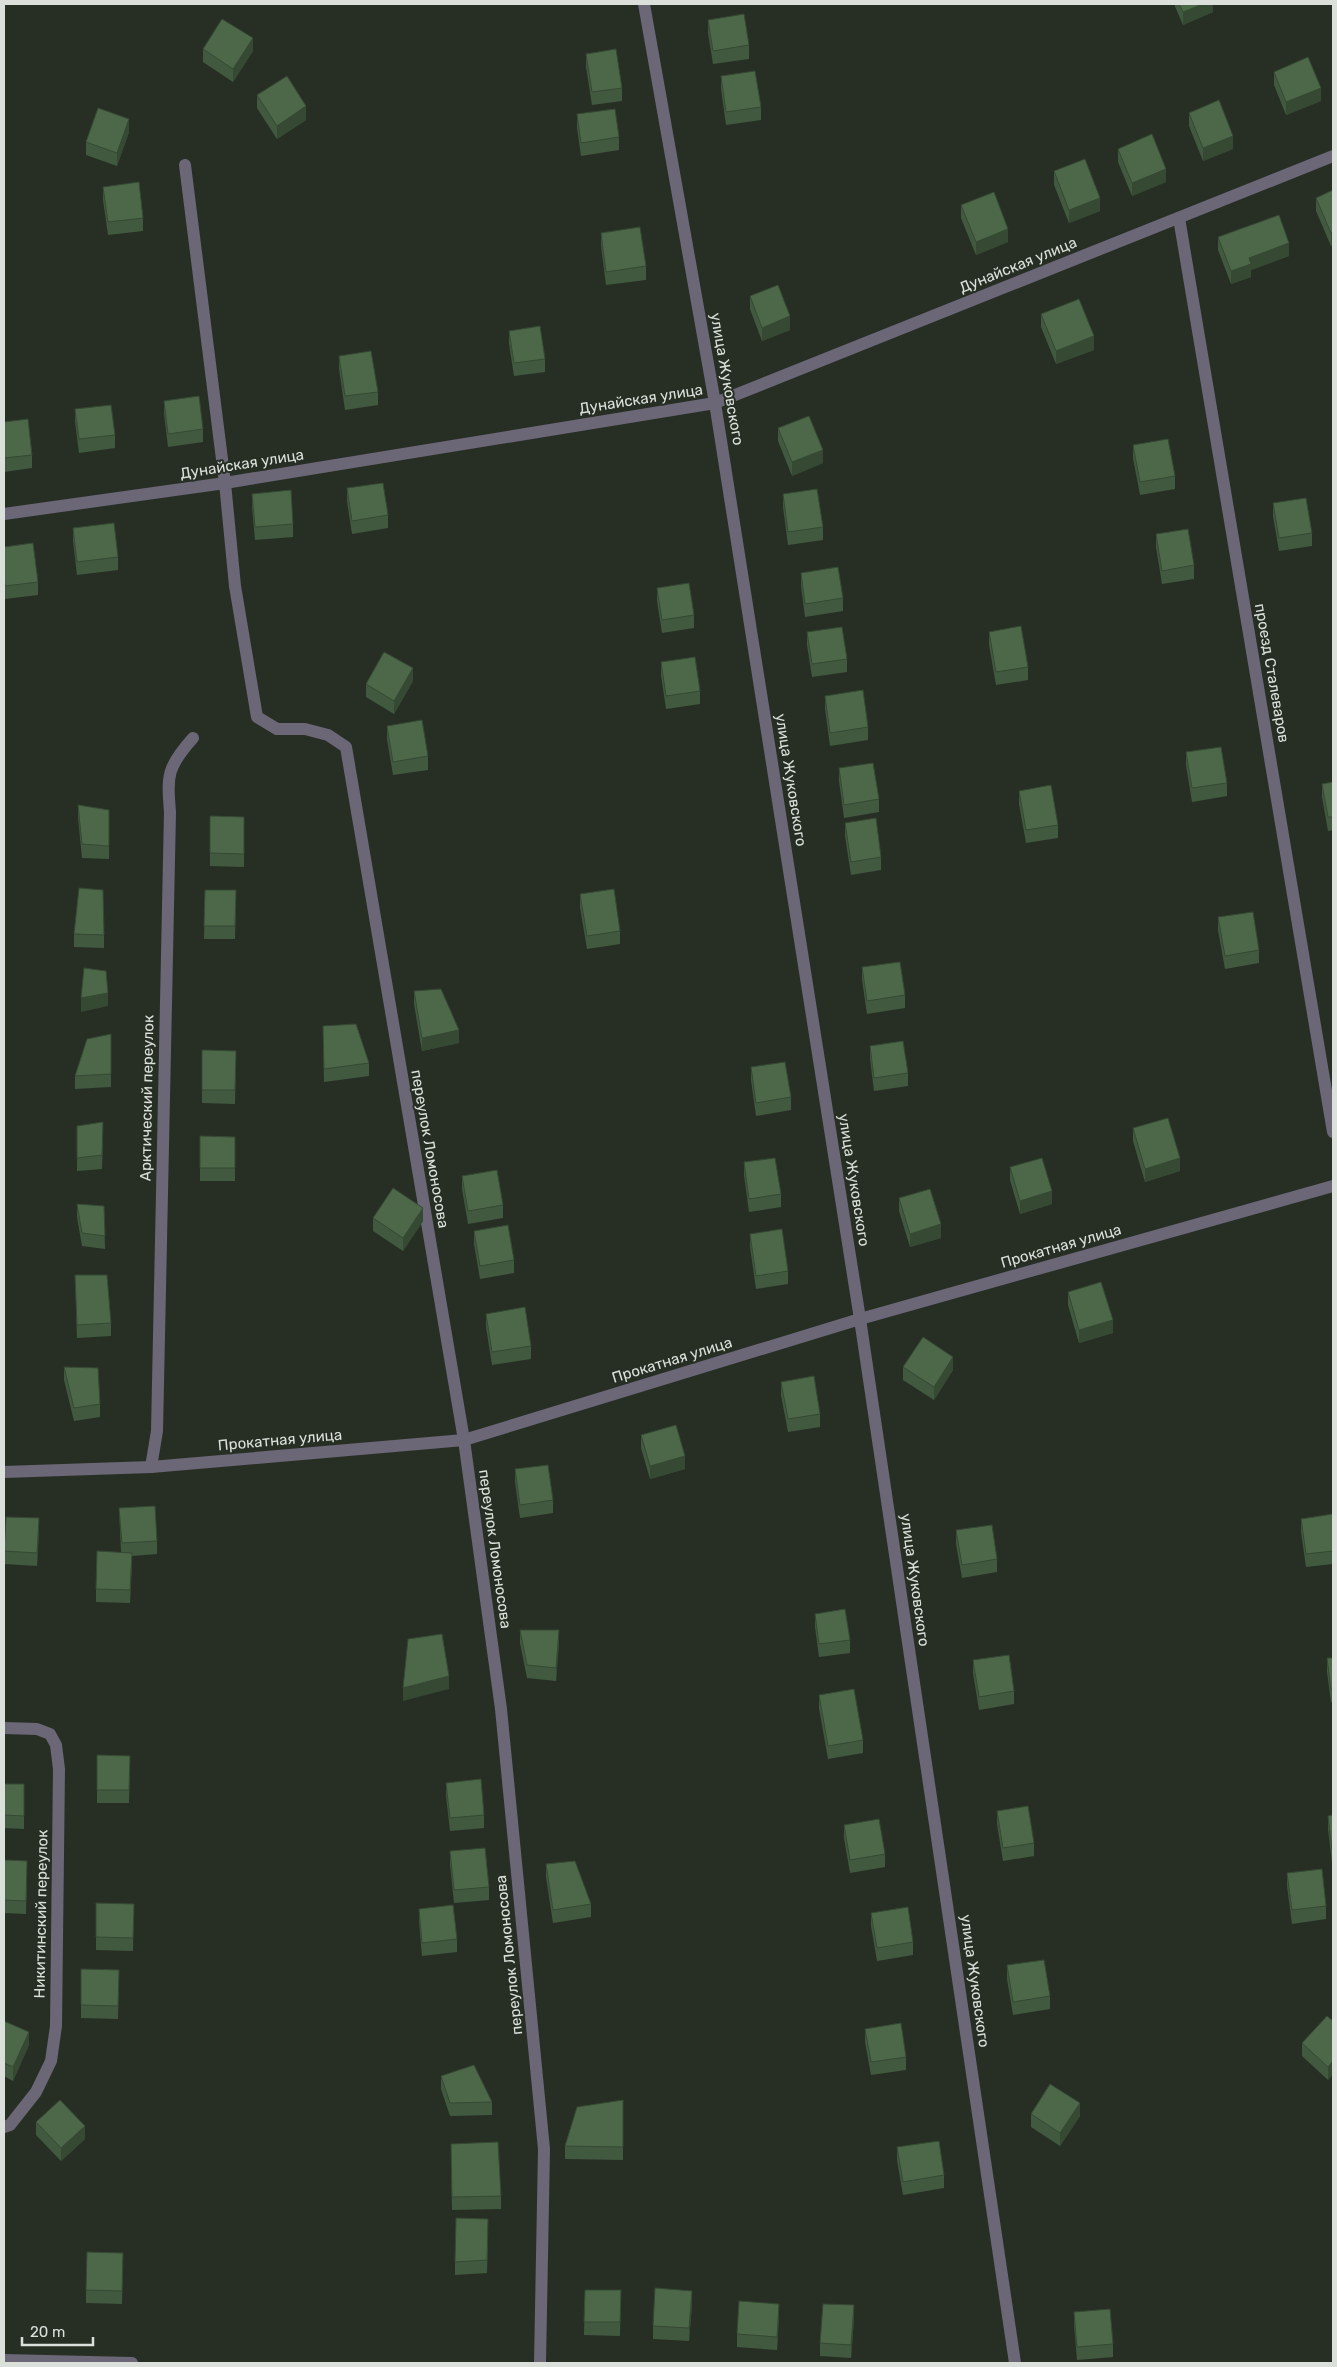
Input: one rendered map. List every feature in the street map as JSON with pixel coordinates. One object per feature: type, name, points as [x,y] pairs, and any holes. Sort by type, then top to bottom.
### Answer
[{"type":"street","name":"улица Жуковского","points":[[644,4],[716,403],[860,1319],[1015,2363]]},
{"type":"street","name":"Дунайская улица","points":[[4,514],[225,483],[716,403],[1333,156]]},
{"type":"street","points":[[185,164],[225,483]]},
{"type":"street","name":"проезд Сталеваров","points":[[1179,218],[1333,1132]]},
{"type":"street","name":"переулок Ломоносова","points":[[225,483],[235,586],[258,717],[277,729],[304,729],[328,735],[346,747],[464,1440],[501,1709],[544,2149],[540,2363]]},
{"type":"street","name":"Арктический переулок","points":[[151,1467],[157,1421],[170,812],[167,784],[175,758],[193,738]]},
{"type":"street","name":"Прокатная улица","points":[[4,1472],[151,1467],[464,1440],[860,1319],[1333,1186]]},
{"type":"street","name":"Никитинский переулок","points":[[4,1728],[37,1729],[50,1734],[56,1745],[59,1769],[56,2026],[51,2061],[36,2092],[10,2125],[4,2127]]},
{"type":"street","points":[[4,2360],[132,2363]]},
{"type":"building","points":[[1179,4],[1203,4],[1183,12]]},
{"type":"building","points":[[744,14],[749,45],[713,51],[708,20]]},
{"type":"building","points":[[222,19],[253,38],[233,69],[203,49]]},
{"type":"building","points":[[616,49],[622,88],[592,92],[586,54]]},
{"type":"building","points":[[1308,57],[1321,88],[1286,102],[1274,72]]},
{"type":"building","points":[[755,71],[761,107],[726,112],[721,76]]},
{"type":"building","points":[[287,76],[306,106],[277,126],[257,95]]},
{"type":"building","points":[[1219,100],[1233,136],[1203,148],[1189,113]]},
{"type":"building","points":[[98,108],[129,119],[117,153],[86,142]]},
{"type":"building","points":[[615,109],[619,137],[581,143],[577,114]]},
{"type":"building","points":[[1152,134],[1166,169],[1132,183],[1118,149]]},
{"type":"building","points":[[1085,159],[1100,198],[1069,210],[1054,171]]},
{"type":"building","points":[[139,182],[143,218],[108,222],[103,187]]},
{"type":"building","points":[[1333,190],[1333,232],[1331,233],[1316,198]]},
{"type":"building","points":[[994,192],[1008,229],[976,242],[961,205]]},
{"type":"building","points":[[1279,215],[1289,243],[1249,258],[1251,264],[1231,271],[1218,237]]},
{"type":"building","points":[[640,227],[646,266],[606,272],[601,233]]},
{"type":"building","points":[[778,285],[790,316],[762,328],[750,296]]},
{"type":"building","points":[[1079,299],[1094,336],[1056,351],[1041,314]]},
{"type":"building","points":[[540,326],[545,359],[514,363],[509,331]]},
{"type":"building","points":[[371,351],[378,392],[345,396],[339,356]]},
{"type":"building","points":[[199,396],[203,429],[168,434],[164,401]]},
{"type":"building","points":[[111,405],[115,435],[79,439],[75,409]]},
{"type":"building","points":[[809,416],[823,450],[792,462],[778,428]]},
{"type":"building","points":[[28,419],[32,455],[4,458],[4,422]]},
{"type":"building","points":[[1168,439],[1175,476],[1140,482],[1133,445]]},
{"type":"building","points":[[383,483],[388,515],[352,521],[347,488]]},
{"type":"building","points":[[817,489],[823,527],[788,532],[783,494]]},
{"type":"building","points":[[291,490],[293,524],[255,527],[252,494]]},
{"type":"building","points":[[1306,498],[1312,533],[1279,538],[1273,503]]},
{"type":"building","points":[[114,523],[118,557],[77,562],[73,528]]},
{"type":"building","points":[[1188,529],[1194,565],[1162,571],[1156,534]]},
{"type":"building","points":[[33,543],[38,582],[5,586],[4,547]]},
{"type":"building","points":[[838,567],[843,598],[805,604],[801,573]]},
{"type":"building","points":[[689,583],[694,615],[662,620],[657,588]]},
{"type":"building","points":[[1021,626],[1028,667],[996,672],[989,632]]},
{"type":"building","points":[[842,627],[847,659],[812,664],[807,632]]},
{"type":"building","points":[[384,652],[413,668],[394,701],[366,684]]},
{"type":"building","points":[[695,657],[700,691],[666,696],[661,662]]},
{"type":"building","points":[[863,690],[868,727],[830,733],[825,696]]},
{"type":"building","points":[[422,720],[428,756],[393,762],[387,726]]},
{"type":"building","points":[[1221,747],[1227,783],[1192,788],[1186,752]]},
{"type":"building","points":[[873,763],[879,799],[844,805],[839,768]]},
{"type":"building","points":[[1333,782],[1333,817],[1328,817],[1322,784]]},
{"type":"building","points":[[1051,785],[1058,825],[1026,830],[1019,791]]},
{"type":"building","points":[[78,805],[109,810],[109,846],[82,844]]},
{"type":"building","points":[[210,816],[244,817],[244,854],[210,853]]},
{"type":"building","points":[[876,818],[881,857],[851,862],[845,823]]},
{"type":"building","points":[[79,888],[103,890],[104,935],[74,934]]},
{"type":"building","points":[[614,889],[620,931],[587,936],[580,894]]},
{"type":"building","points":[[205,890],[236,890],[235,926],[204,926]]},
{"type":"building","points":[[1253,912],[1259,950],[1225,956],[1218,917]]},
{"type":"building","points":[[900,962],[905,995],[867,1001],[862,967]]},
{"type":"building","points":[[84,968],[106,971],[108,993],[81,998]]},
{"type":"building","points":[[441,989],[459,1030],[422,1038],[414,991]]},
{"type":"building","points":[[356,1024],[369,1063],[324,1069],[323,1026]]},
{"type":"building","points":[[111,1034],[111,1074],[75,1076],[87,1039]]},
{"type":"building","points":[[903,1041],[908,1073],[874,1078],[870,1046]]},
{"type":"building","points":[[202,1050],[236,1051],[235,1090],[202,1090]]},
{"type":"building","points":[[785,1062],[791,1097],[756,1103],[751,1067]]},
{"type":"building","points":[[1168,1118],[1180,1158],[1145,1169],[1133,1128]]},
{"type":"building","points":[[103,1122],[102,1155],[77,1158],[77,1126]]},
{"type":"building","points":[[200,1136],[235,1137],[235,1168],[200,1168]]},
{"type":"building","points":[[775,1158],[781,1194],[749,1199],[744,1162]]},
{"type":"building","points":[[1042,1158],[1052,1191],[1020,1201],[1010,1167]]},
{"type":"building","points":[[497,1170],[503,1205],[468,1211],[462,1176]]},
{"type":"building","points":[[393,1188],[423,1208],[403,1238],[373,1218]]},
{"type":"building","points":[[930,1189],[941,1224],[910,1234],[899,1198]]},
{"type":"building","points":[[77,1204],[104,1206],[105,1236],[82,1233]]},
{"type":"building","points":[[508,1225],[514,1260],[480,1266],[474,1231]]},
{"type":"building","points":[[782,1229],[788,1271],[756,1276],[750,1234]]},
{"type":"building","points":[[75,1275],[107,1275],[111,1323],[77,1325]]},
{"type":"building","points":[[1101,1282],[1113,1320],[1079,1330],[1068,1292]]},
{"type":"building","points":[[525,1307],[531,1346],[492,1352],[486,1314]]},
{"type":"building","points":[[923,1337],[953,1357],[934,1387],[903,1367]]},
{"type":"building","points":[[64,1367],[98,1368],[100,1404],[74,1408]]},
{"type":"building","points":[[814,1376],[820,1414],[788,1419],[781,1382]]},
{"type":"building","points":[[676,1425],[685,1456],[650,1466],[641,1435]]},
{"type":"building","points":[[548,1465],[553,1500],[520,1505],[515,1469]]},
{"type":"building","points":[[155,1506],[157,1541],[122,1543],[119,1508]]},
{"type":"building","points":[[1333,1514],[1333,1551],[1306,1554],[1301,1519]]},
{"type":"building","points":[[6,1517],[39,1518],[37,1553],[4,1551]]},
{"type":"building","points":[[992,1525],[997,1559],[962,1565],[956,1530]]},
{"type":"building","points":[[97,1551],[132,1553],[130,1590],[96,1589]]},
{"type":"building","points":[[845,1609],[850,1640],[819,1644],[815,1614]]},
{"type":"building","points":[[520,1630],[559,1630],[556,1668],[527,1665]]},
{"type":"building","points":[[442,1634],[449,1676],[403,1688],[408,1639]]},
{"type":"building","points":[[1009,1655],[1014,1691],[979,1697],[973,1660]]},
{"type":"building","points":[[1327,1658],[1333,1658],[1333,1689],[1331,1689]]},
{"type":"building","points":[[854,1689],[863,1740],[828,1746],[819,1695]]},
{"type":"building","points":[[97,1755],[130,1756],[129,1790],[97,1790]]},
{"type":"building","points":[[481,1779],[484,1815],[450,1818],[446,1783]]},
{"type":"building","points":[[4,1784],[24,1784],[24,1816],[4,1815]]},
{"type":"building","points":[[1028,1806],[1034,1843],[1003,1848],[997,1811]]},
{"type":"building","points":[[1333,1815],[1333,1850],[1332,1850],[1328,1816]]},
{"type":"building","points":[[879,1819],[885,1854],[850,1860],[844,1825]]},
{"type":"building","points":[[485,1848],[489,1887],[454,1890],[450,1851]]},
{"type":"building","points":[[4,1860],[27,1861],[26,1901],[4,1900]]},
{"type":"building","points":[[575,1861],[591,1904],[553,1910],[546,1864]]},
{"type":"building","points":[[1322,1869],[1326,1906],[1292,1910],[1287,1873]]},
{"type":"building","points":[[96,1903],[134,1904],[133,1938],[96,1937]]},
{"type":"building","points":[[453,1905],[457,1939],[422,1943],[419,1909]]},
{"type":"building","points":[[908,1907],[913,1942],[877,1948],[871,1913]]},
{"type":"building","points":[[1044,1960],[1050,1996],[1013,2002],[1007,1965]]},
{"type":"building","points":[[81,1969],[119,1970],[118,2006],[81,2005]]},
{"type":"building","points":[[1327,2016],[1333,2021],[1333,2061],[1328,2067],[1302,2043]]},
{"type":"building","points":[[4,2021],[29,2032],[13,2067],[4,2063]]},
{"type":"building","points":[[901,2023],[906,2057],[871,2062],[865,2029]]},
{"type":"building","points":[[474,2065],[492,2102],[450,2103],[441,2076]]},
{"type":"building","points":[[1050,2084],[1080,2103],[1060,2133],[1031,2114]]},
{"type":"building","points":[[60,2100],[85,2126],[61,2148],[36,2122]]},
{"type":"building","points":[[623,2100],[623,2147],[565,2146],[577,2107]]},
{"type":"building","points":[[939,2141],[944,2175],[903,2182],[897,2147]]},
{"type":"building","points":[[498,2142],[501,2196],[452,2197],[451,2144]]},
{"type":"building","points":[[456,2218],[488,2219],[487,2260],[455,2262]]},
{"type":"building","points":[[87,2252],[123,2253],[122,2291],[86,2290]]},
{"type":"building","points":[[655,2288],[692,2291],[689,2328],[653,2326]]},
{"type":"building","points":[[585,2290],[621,2290],[620,2322],[584,2322]]},
{"type":"building","points":[[739,2301],[779,2304],[777,2337],[737,2334]]},
{"type":"building","points":[[823,2304],[854,2305],[851,2345],[820,2343]]},
{"type":"building","points":[[1110,2309],[1113,2344],[1077,2347],[1074,2312]]}]
